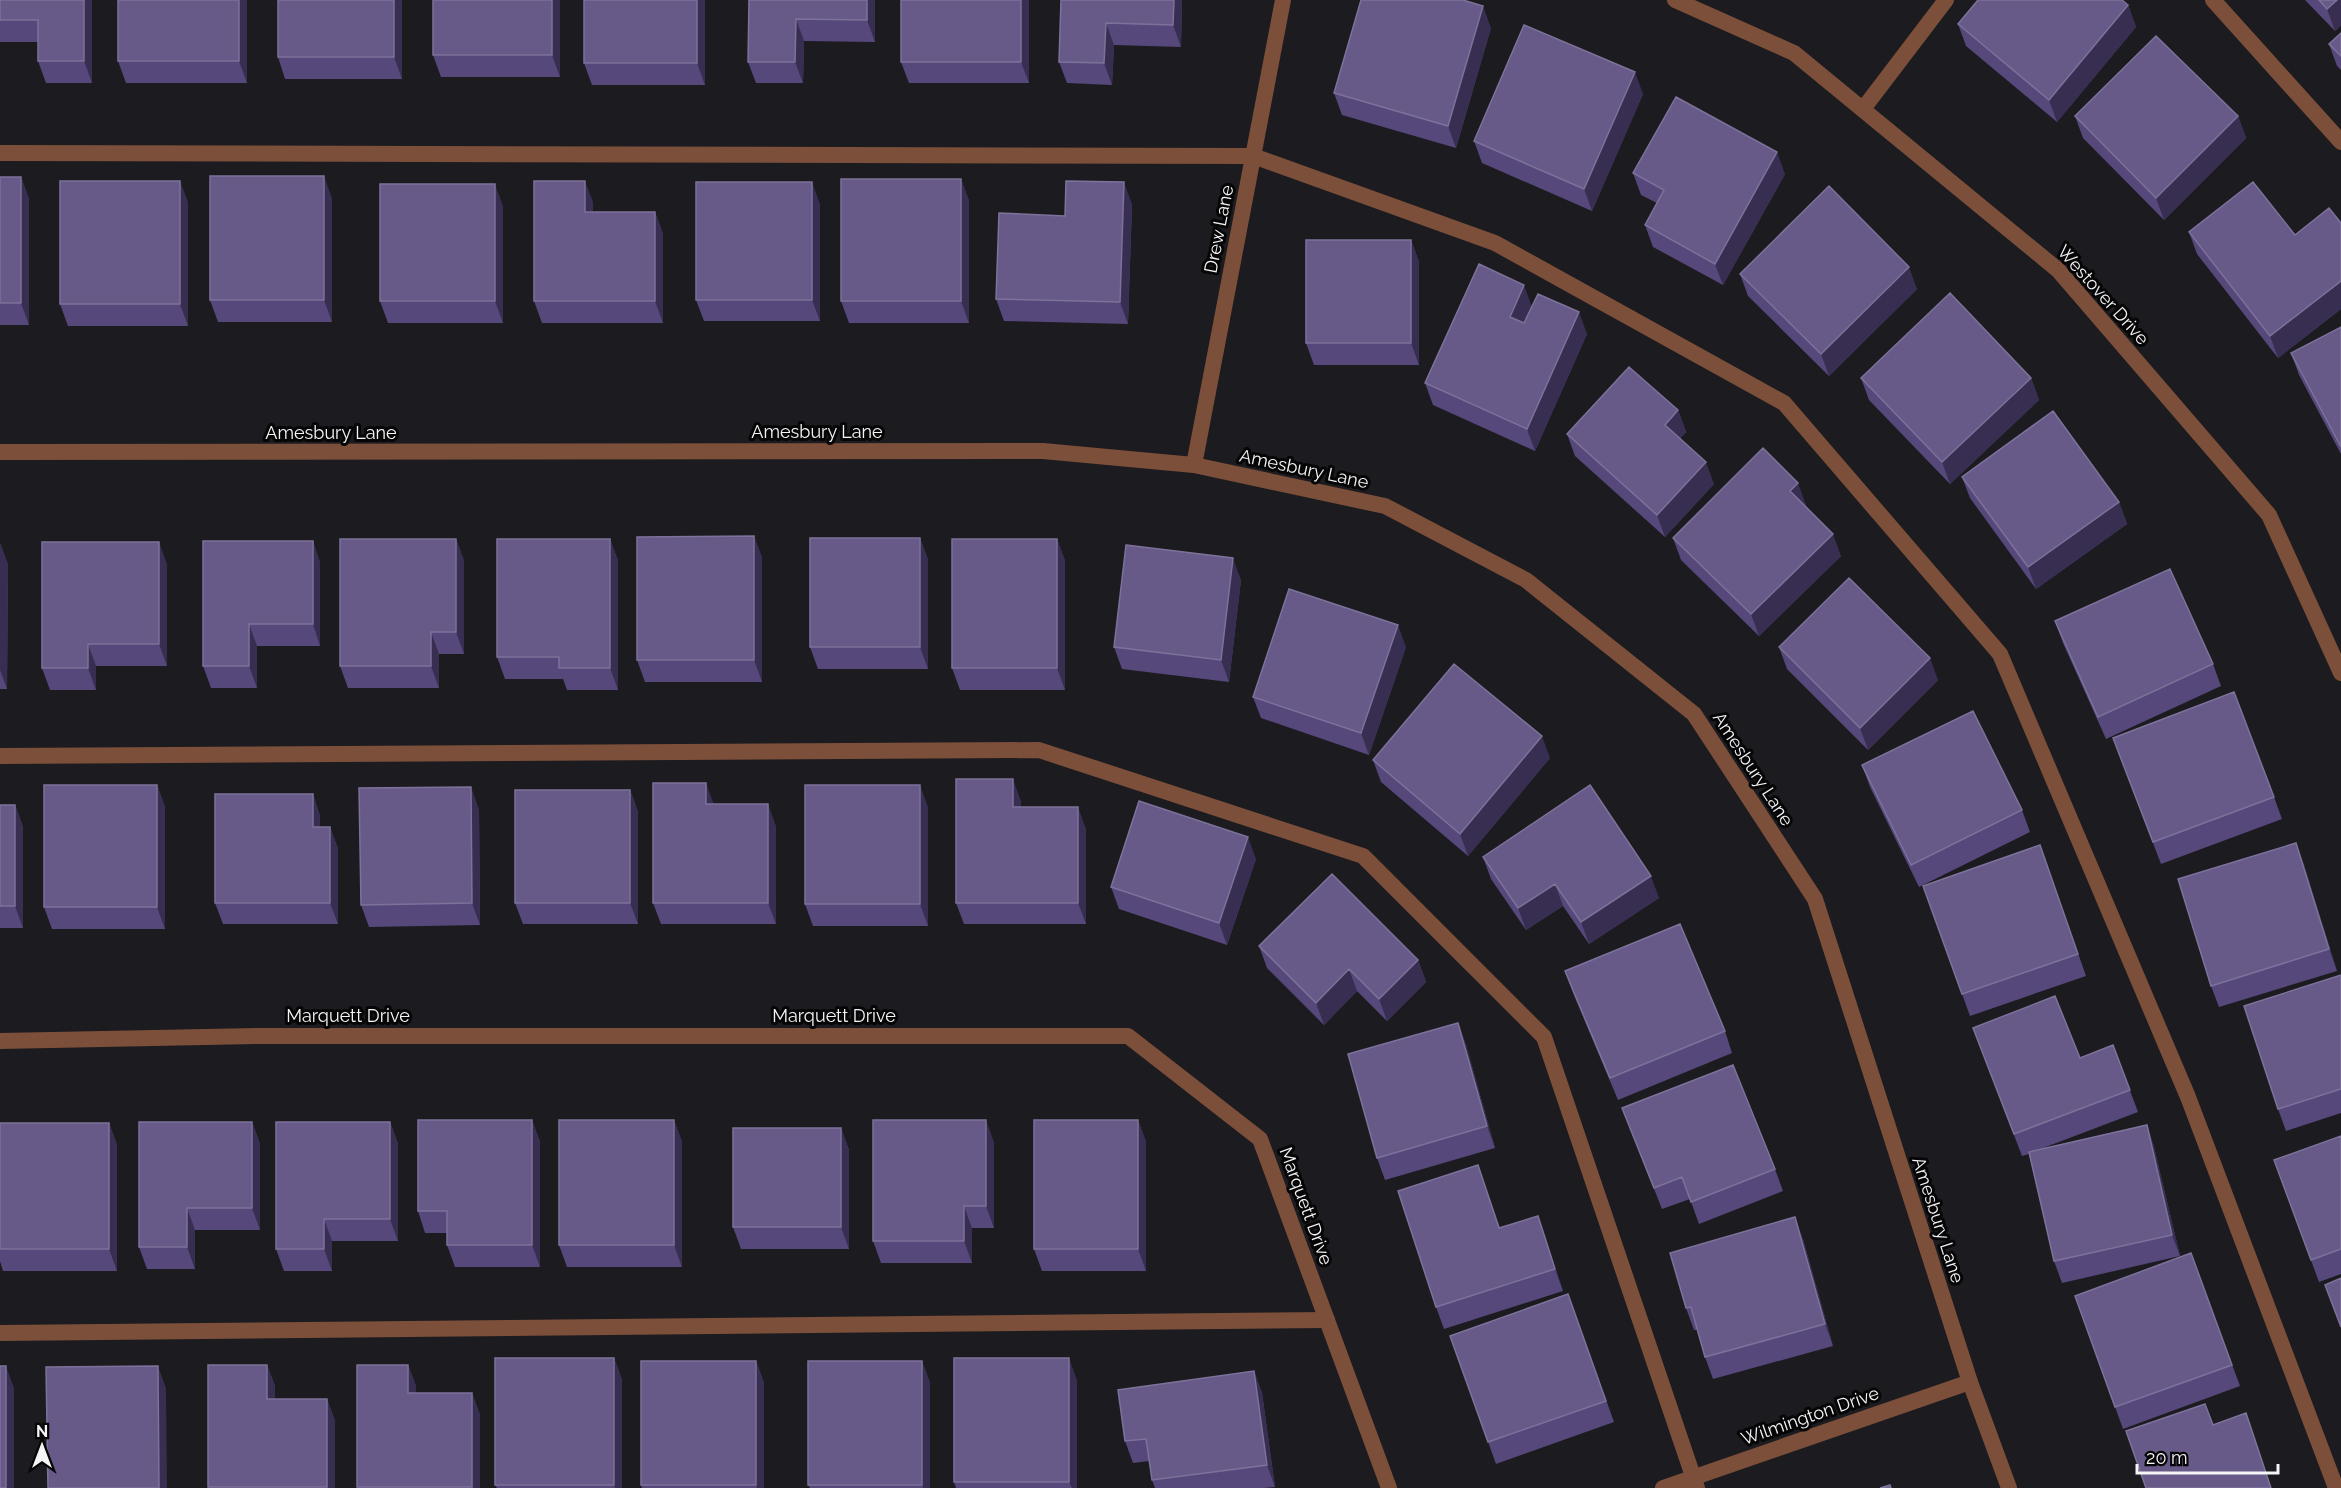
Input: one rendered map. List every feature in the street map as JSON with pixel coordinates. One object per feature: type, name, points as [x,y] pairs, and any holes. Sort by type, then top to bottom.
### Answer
[{"type":"street","name":"Drew Lane","points":[[1194,465],[1283,0]]},
{"type":"street","name":"Westover Drive","points":[[1675,0],[1794,53],[2058,270],[2269,515],[2341,673]]},
{"type":"street","points":[[1863,109],[1946,0]]},
{"type":"street","points":[[2213,0],[2341,142]]},
{"type":"street","points":[[0,153],[1253,156],[1495,243],[1784,403],[2000,654],[2187,1097],[2336,1488]]},
{"type":"street","name":"Amesbury Lane","points":[[0,452],[1043,452],[1194,465],[1385,506],[1526,580],[1694,714],[1815,899],[1970,1382],[2009,1488]]},
{"type":"street","points":[[0,756],[1039,750],[1363,856],[1544,1037],[1695,1483]]},
{"type":"street","name":"Marquett Drive","points":[[0,1041],[258,1036],[1128,1036],[1260,1139],[1389,1488]]},
{"type":"street","points":[[0,1333],[1327,1320]]},
{"type":"street","name":"Wilmington Drive","points":[[1663,1488],[1695,1483],[1970,1382]]},
{"type":"building","points":[[0,0],[84,0],[84,61],[38,61],[38,20],[0,20]]},
{"type":"building","points":[[118,0],[239,0],[239,61],[118,61]]},
{"type":"building","points":[[278,0],[394,0],[394,57],[278,57]]},
{"type":"building","points":[[433,0],[552,0],[552,55],[433,55]]},
{"type":"building","points":[[584,0],[697,0],[697,63],[584,63]]},
{"type":"building","points":[[749,0],[867,0],[867,20],[796,19],[795,62],[748,62]]},
{"type":"building","points":[[901,0],[1021,0],[1021,62],[901,62]]},
{"type":"building","points":[[1061,0],[1174,0],[1173,25],[1106,23],[1104,63],[1059,62]]},
{"type":"building","points":[[1361,0],[1463,0],[1483,6],[1448,126],[1334,93]]},
{"type":"building","points":[[1978,0],[2122,0],[2128,5],[2049,100],[1958,24]]},
{"type":"building","points":[[2319,0],[2337,0],[2327,9]]},
{"type":"building","points":[[1524,25],[1635,72],[1584,189],[1474,141]]},
{"type":"building","points":[[2341,33],[2341,56],[2329,44]]},
{"type":"building","points":[[2156,36],[2238,116],[2156,198],[2075,116]]},
{"type":"building","points":[[1676,97],[1777,152],[1715,264],[1645,225],[1664,190],[1633,173]]},
{"type":"building","points":[[210,176],[324,176],[324,300],[210,300]]},
{"type":"building","points":[[0,177],[21,177],[21,303],[0,303]]},
{"type":"building","points":[[841,179],[961,179],[961,301],[841,301]]},
{"type":"building","points":[[60,181],[180,181],[180,304],[60,304]]},
{"type":"building","points":[[534,181],[585,181],[585,212],[655,212],[655,301],[534,301]]},
{"type":"building","points":[[1066,181],[1124,182],[1120,302],[996,299],[999,213],[1065,216]]},
{"type":"building","points":[[696,182],[812,182],[812,300],[696,300]]},
{"type":"building","points":[[2253,182],[2295,235],[2329,208],[2341,223],[2341,281],[2270,336],[2189,232]]},
{"type":"building","points":[[380,184],[495,184],[495,301],[380,301]]},
{"type":"building","points":[[1829,186],[1909,267],[1821,354],[1740,274]]},
{"type":"building","points":[[1306,240],[1411,240],[1411,343],[1306,343]]},
{"type":"building","points":[[1479,264],[1524,285],[1510,317],[1524,323],[1538,294],[1579,312],[1527,429],[1425,383]]},
{"type":"building","points":[[1950,293],[2031,378],[1942,462],[1861,378]]},
{"type":"building","points":[[2341,327],[2341,447],[2291,353]]},
{"type":"building","points":[[1629,367],[1678,410],[1665,425],[1706,462],[1657,515],[1567,434]]},
{"type":"building","points":[[2053,411],[2119,502],[2028,567],[1962,477]]},
{"type":"building","points":[[1763,448],[1798,483],[1790,491],[1833,534],[1751,614],[1673,538]]},
{"type":"building","points":[[754,536],[754,660],[637,660],[637,537]]},
{"type":"building","points":[[810,538],[920,538],[920,647],[810,647]]},
{"type":"building","points":[[340,539],[456,539],[456,632],[431,632],[431,666],[340,666]]},
{"type":"building","points":[[497,539],[610,539],[610,668],[559,668],[559,657],[497,657]]},
{"type":"building","points":[[952,539],[1057,539],[1057,668],[952,668]]},
{"type":"building","points":[[203,541],[313,541],[313,624],[249,624],[249,666],[203,666]]},
{"type":"building","points":[[42,542],[159,542],[159,644],[88,644],[88,668],[42,668]]},
{"type":"building","points":[[1126,545],[1233,558],[1221,660],[1114,647]]},
{"type":"building","points":[[2170,569],[2213,664],[2098,717],[2055,621]]},
{"type":"building","points":[[1849,578],[1930,658],[1860,728],[1779,647]]},
{"type":"building","points":[[1289,589],[1398,625],[1361,733],[1253,697]]},
{"type":"building","points":[[1454,664],[1542,736],[1460,834],[1373,760]]},
{"type":"building","points":[[2234,692],[2274,797],[2153,842],[2113,738]]},
{"type":"building","points":[[1973,711],[2022,810],[1911,865],[1862,765]]},
{"type":"building","points":[[956,779],[1013,779],[1013,807],[1078,807],[1078,903],[956,903]]},
{"type":"building","points":[[653,783],[706,783],[706,804],[768,804],[768,903],[653,903]]},
{"type":"building","points":[[44,785],[157,785],[157,907],[44,907]]},
{"type":"building","points":[[805,785],[920,785],[920,904],[805,904]]},
{"type":"building","points":[[1590,785],[1651,876],[1581,922],[1555,884],[1518,908],[1483,857]]},
{"type":"building","points":[[471,787],[472,903],[361,905],[359,788]]},
{"type":"building","points":[[515,790],[630,790],[630,903],[515,903]]},
{"type":"building","points":[[215,794],[313,794],[313,827],[330,827],[330,903],[215,903]]},
{"type":"building","points":[[1139,801],[1248,837],[1219,923],[1111,887]]},
{"type":"building","points":[[0,805],[15,805],[15,906],[0,906]]},
{"type":"building","points":[[2296,843],[2329,949],[2211,986],[2178,879]]},
{"type":"building","points":[[2040,845],[2078,954],[1962,994],[1923,886]]},
{"type":"building","points":[[1332,874],[1418,960],[1379,999],[1349,969],[1316,1003],[1259,946]]},
{"type":"building","points":[[1680,924],[1725,1031],[1610,1078],[1565,971]]},
{"type":"building","points":[[2341,975],[2341,1089],[2278,1109],[2244,1006]]},
{"type":"building","points":[[2055,996],[2080,1058],[2113,1045],[2130,1090],[2014,1134],[1973,1028]]},
{"type":"building","points":[[1458,1023],[1487,1126],[1377,1158],[1348,1054]]},
{"type":"building","points":[[1733,1065],[1775,1169],[1691,1202],[1682,1177],[1654,1188],[1622,1108]]},
{"type":"building","points":[[418,1120],[532,1120],[532,1245],[447,1245],[447,1211],[418,1211]]},
{"type":"building","points":[[559,1120],[674,1120],[674,1245],[559,1245]]},
{"type":"building","points":[[873,1120],[986,1120],[986,1206],[964,1206],[964,1241],[873,1241]]},
{"type":"building","points":[[1034,1120],[1138,1120],[1138,1249],[1034,1249]]},
{"type":"building","points":[[139,1122],[252,1122],[252,1208],[187,1208],[187,1247],[139,1247]]},
{"type":"building","points":[[276,1122],[390,1122],[390,1219],[324,1219],[324,1249],[276,1249]]},
{"type":"building","points":[[0,1123],[109,1123],[109,1249],[0,1249]]},
{"type":"building","points":[[2147,1125],[2172,1235],[2054,1261],[2029,1152]]},
{"type":"building","points":[[733,1128],[841,1128],[841,1227],[733,1227]]},
{"type":"building","points":[[2341,1136],[2341,1249],[2311,1260],[2274,1160]]},
{"type":"building","points":[[1478,1165],[1499,1228],[1538,1216],[1555,1269],[1436,1307],[1398,1191]]},
{"type":"building","points":[[1795,1217],[1825,1324],[1705,1357],[1691,1307],[1686,1308],[1670,1253]]},
{"type":"building","points":[[2191,1253],[2232,1365],[2115,1407],[2075,1296]]},
{"type":"building","points":[[2341,1278],[2341,1327],[2325,1285]]},
{"type":"building","points":[[1568,1294],[1606,1401],[1488,1442],[1450,1336]]},
{"type":"building","points":[[495,1358],[614,1358],[614,1485],[495,1485]]},
{"type":"building","points":[[954,1358],[1069,1358],[1069,1482],[954,1482]]},
{"type":"building","points":[[641,1361],[756,1361],[756,1485],[641,1485]]},
{"type":"building","points":[[808,1361],[922,1361],[922,1485],[808,1485]]},
{"type":"building","points":[[208,1365],[267,1365],[267,1399],[327,1399],[327,1487],[208,1487]]},
{"type":"building","points":[[357,1365],[408,1365],[408,1393],[472,1393],[472,1487],[357,1487]]},
{"type":"building","points":[[0,1366],[6,1366],[6,1488],[0,1488]]},
{"type":"building","points":[[158,1366],[159,1488],[48,1488],[46,1367]]},
{"type":"building","points":[[1254,1371],[1267,1465],[1152,1480],[1146,1439],[1125,1441],[1118,1390]]},
{"type":"building","points":[[2205,1404],[2213,1425],[2246,1413],[2271,1488],[2146,1488],[2126,1431]]}]
